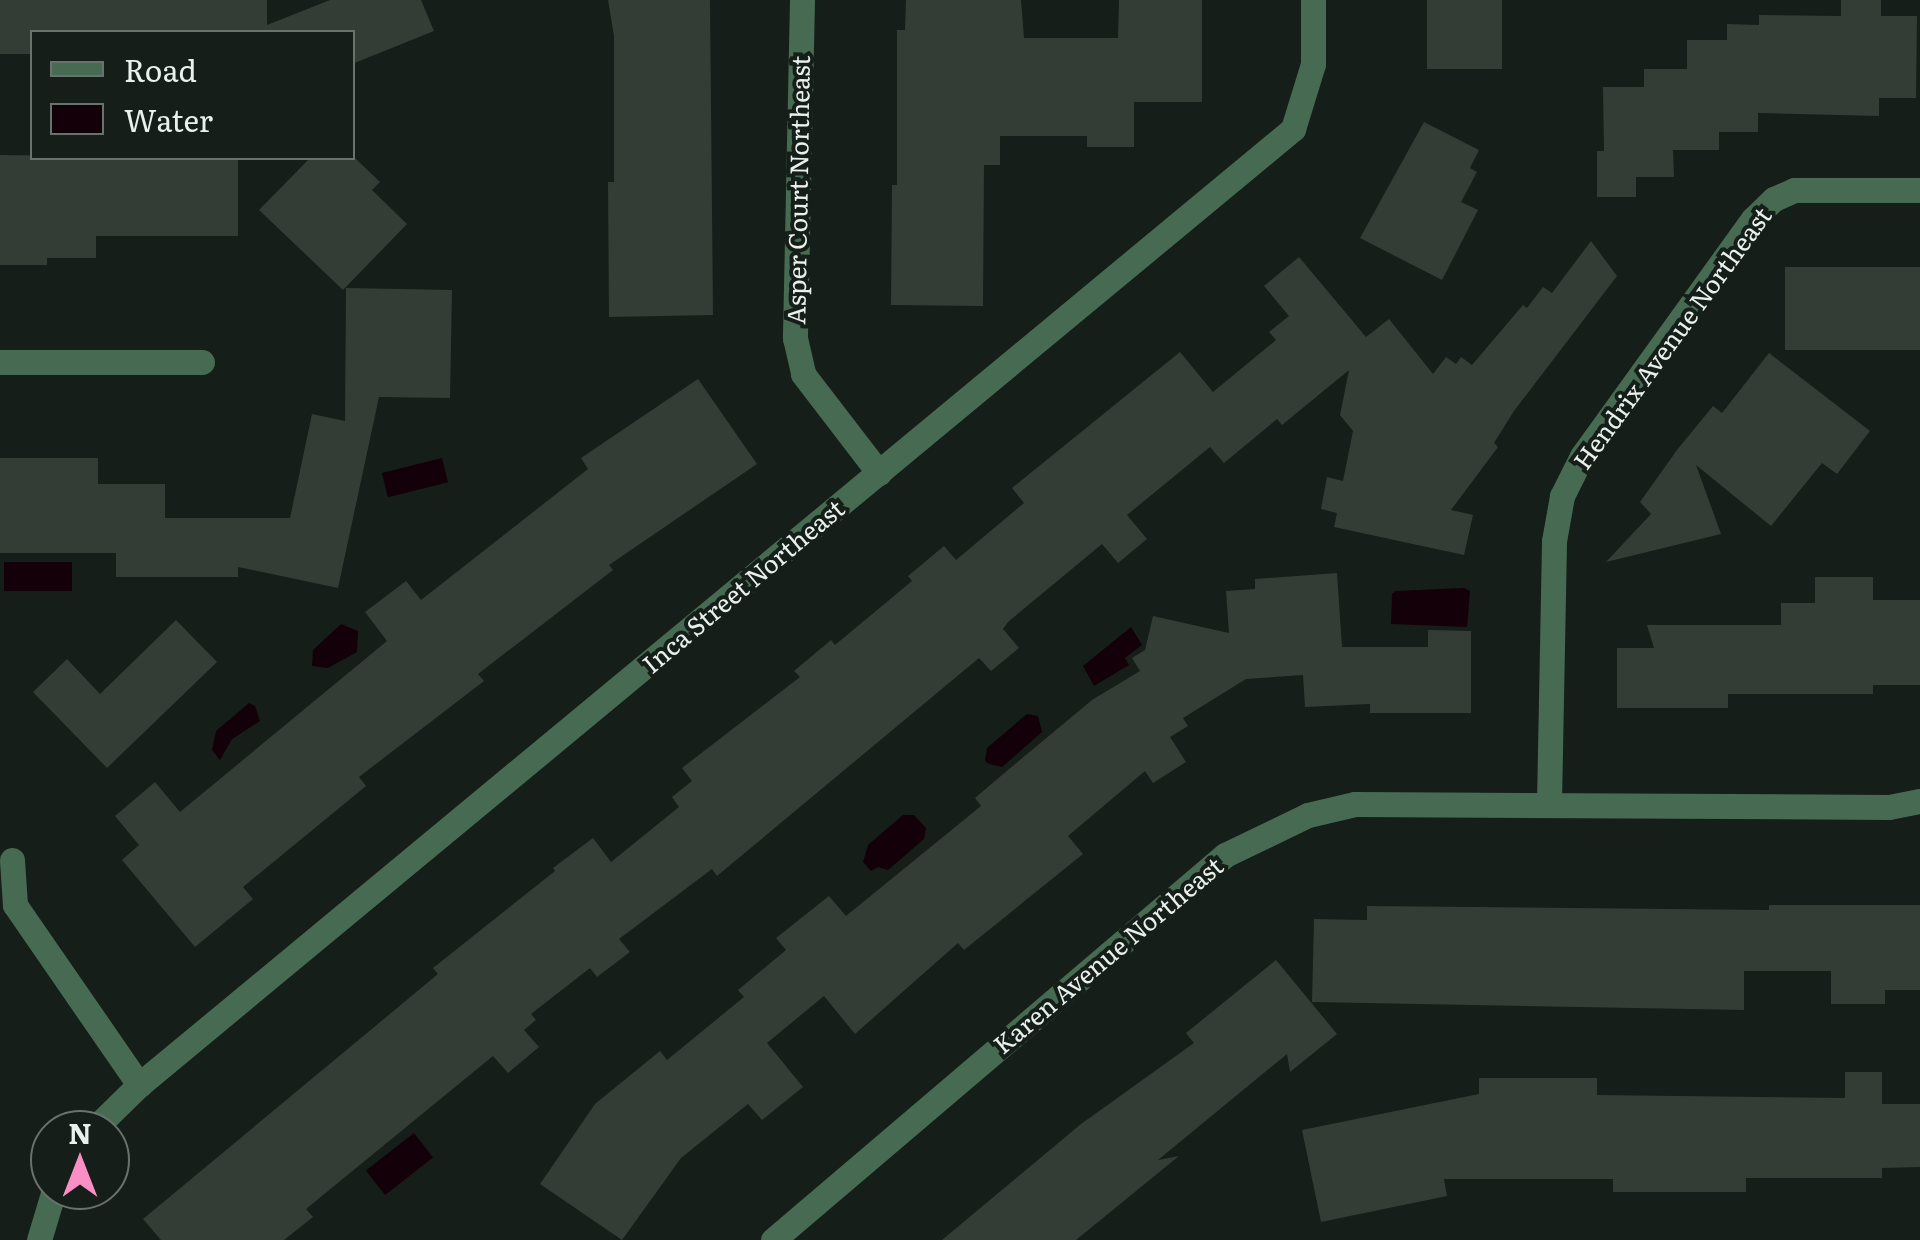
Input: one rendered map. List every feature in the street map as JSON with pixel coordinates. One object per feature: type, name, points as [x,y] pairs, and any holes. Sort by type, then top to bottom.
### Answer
[{"type":"street","name":"Asper Court Northeast","points":[[802,0],[795,338],[803,374],[879,473]]},
{"type":"street","name":"Inca Street Northeast","points":[[114,1110],[1293,129],[1312,64],[1313,0]]},
{"type":"street","name":"Hendrix Avenue Northeast","points":[[1549,803],[1554,541],[1562,496],[1582,456],[1753,219],[1774,199],[1794,190],[1920,190]]},
{"type":"street","points":[[0,362],[202,362]]},
{"type":"street","name":"Karen Avenue Northeast","points":[[773,1240],[1238,848],[1308,815],[1355,804],[1889,807],[1920,801]]},
{"type":"street","points":[[12,860],[15,905],[140,1085]]},
{"type":"street","points":[[39,1240],[48,1210]]},
{"type":"water","points":[[442,458],[448,482],[388,497],[382,473]]},
{"type":"water","points":[[4,562],[72,562],[72,591],[4,591]]},
{"type":"water","points":[[1396,591],[1470,591],[1467,627],[1391,624],[1392,594]]},
{"type":"water","points":[[341,624],[358,631],[357,652],[328,668],[312,666],[313,650]]},
{"type":"water","points":[[1131,627],[1142,645],[1125,658],[1129,665],[1094,686],[1083,666]]},
{"type":"water","points":[[249,703],[255,706],[260,721],[232,739],[220,760],[212,750],[216,731]]},
{"type":"water","points":[[1027,714],[1038,716],[1042,732],[1002,767],[985,761],[987,748]]},
{"type":"water","points":[[903,815],[914,815],[926,828],[924,839],[888,870],[878,867],[871,871],[863,862],[868,845]]},
{"type":"water","points":[[414,1133],[433,1157],[385,1195],[366,1171]]},
{"type":"building","points":[[0,0],[267,0],[267,25],[330,0],[421,0],[434,31],[355,63],[355,30],[30,30],[30,54],[0,54]]},
{"type":"building","points":[[608,0],[710,0],[713,315],[609,317],[608,182],[614,182],[614,36]]},
{"type":"building","points":[[906,0],[1021,0],[1024,38],[1118,38],[1119,0],[1202,0],[1202,102],[1134,102],[1134,147],[1087,147],[1087,136],[1000,136],[1000,165],[984,165],[983,306],[891,305],[892,185],[897,185],[897,30],[905,30]]},
{"type":"building","points":[[1427,0],[1502,0],[1502,69],[1427,69]]},
{"type":"building","points":[[1841,0],[1881,0],[1881,16],[1917,16],[1916,98],[1879,98],[1879,116],[1758,113],[1758,132],[1719,132],[1719,150],[1673,150],[1674,177],[1636,177],[1636,197],[1597,197],[1597,151],[1604,151],[1603,87],[1644,87],[1644,69],[1687,69],[1687,40],[1727,40],[1727,24],[1759,25],[1759,15],[1841,16]]},
{"type":"building","points":[[1424,122],[1479,150],[1470,168],[1477,172],[1461,202],[1478,210],[1442,280],[1360,238]]},
{"type":"building","points":[[0,155],[30,155],[30,160],[238,160],[238,236],[96,236],[96,258],[47,258],[47,265],[0,265]]},
{"type":"building","points":[[355,158],[380,182],[372,190],[407,224],[343,290],[259,210],[308,160]]},
{"type":"building","points":[[1591,241],[1617,276],[1514,411],[1494,443],[1498,447],[1451,510],[1473,515],[1464,555],[1334,527],[1337,513],[1321,509],[1327,477],[1343,481],[1353,431],[1340,415],[1349,370],[1282,425],[1277,419],[1224,463],[1210,447],[1127,515],[1147,539],[1118,563],[1102,544],[1008,622],[1003,629],[1019,648],[991,671],[979,658],[717,876],[712,869],[619,939],[630,952],[597,977],[590,968],[531,1014],[536,1020],[524,1030],[539,1047],[508,1073],[493,1056],[306,1209],[313,1217],[284,1240],[161,1240],[143,1219],[438,974],[433,968],[555,871],[553,868],[593,838],[611,862],[679,807],[672,797],[692,781],[682,768],[800,677],[794,671],[831,640],[835,645],[912,581],[908,576],[944,546],[956,560],[1024,503],[1012,488],[1180,352],[1213,392],[1276,340],[1269,332],[1289,316],[1264,286],[1299,257],[1366,337],[1389,319],[1433,374],[1446,357],[1456,364],[1461,357],[1472,365],[1543,287],[1552,293]]},
{"type":"building","points":[[1785,267],[1920,267],[1920,350],[1785,350]]},
{"type":"building","points":[[346,288],[452,290],[450,398],[379,397],[338,588],[238,567],[238,577],[116,577],[116,553],[0,553],[0,458],[98,458],[98,484],[165,484],[165,518],[290,518],[312,414],[345,421]]},
{"type":"building","points":[[1769,353],[1870,431],[1837,474],[1822,463],[1771,526],[1696,465],[1721,534],[1606,562],[1651,514],[1640,502],[1677,450],[1713,406],[1722,413]]},
{"type":"building","points":[[698,379],[757,464],[609,565],[613,570],[478,674],[484,681],[359,777],[366,786],[243,887],[253,899],[195,947],[122,860],[139,845],[115,816],[155,782],[180,812],[387,641],[365,612],[406,581],[421,600],[588,469],[581,458]]},
{"type":"building","points":[[1337,573],[1342,647],[1428,647],[1428,630],[1471,631],[1471,713],[1370,713],[1370,704],[1305,707],[1303,675],[1246,679],[1183,718],[1188,726],[1170,737],[1186,762],[1153,783],[1145,771],[1068,836],[1083,854],[964,950],[958,943],[855,1034],[824,996],[767,1043],[803,1087],[762,1120],[748,1104],[681,1158],[622,1240],[540,1184],[595,1104],[660,1051],[667,1060],[744,997],[738,990],[786,950],[776,938],[829,896],[846,916],[981,806],[975,798],[1092,700],[1140,671],[1132,658],[1145,650],[1153,616],[1229,633],[1226,591],[1255,589],[1255,579]]},
{"type":"building","points":[[1815,577],[1873,577],[1873,600],[1920,600],[1920,685],[1873,685],[1873,694],[1728,694],[1728,708],[1617,708],[1617,648],[1654,648],[1647,625],[1781,625],[1781,603],[1815,603]]},
{"type":"building","points":[[176,620],[217,662],[107,768],[33,692],[67,659],[100,694]]},
{"type":"building","points":[[1769,905],[1920,905],[1920,990],[1885,990],[1885,1004],[1831,1004],[1831,971],[1744,971],[1744,1010],[1312,1002],[1314,919],[1367,920],[1367,906],[1769,910]]},
{"type":"building","points":[[1276,960],[1337,1034],[1290,1072],[1287,1054],[1158,1160],[1179,1156],[1076,1240],[942,1240],[1081,1124],[1194,1043],[1186,1033]]},
{"type":"building","points":[[1845,1072],[1882,1072],[1882,1104],[1920,1104],[1920,1167],[1882,1168],[1882,1178],[1746,1178],[1746,1192],[1613,1192],[1613,1179],[1444,1179],[1447,1196],[1321,1222],[1302,1130],[1479,1094],[1479,1078],[1597,1078],[1597,1095],[1845,1098]]}]
